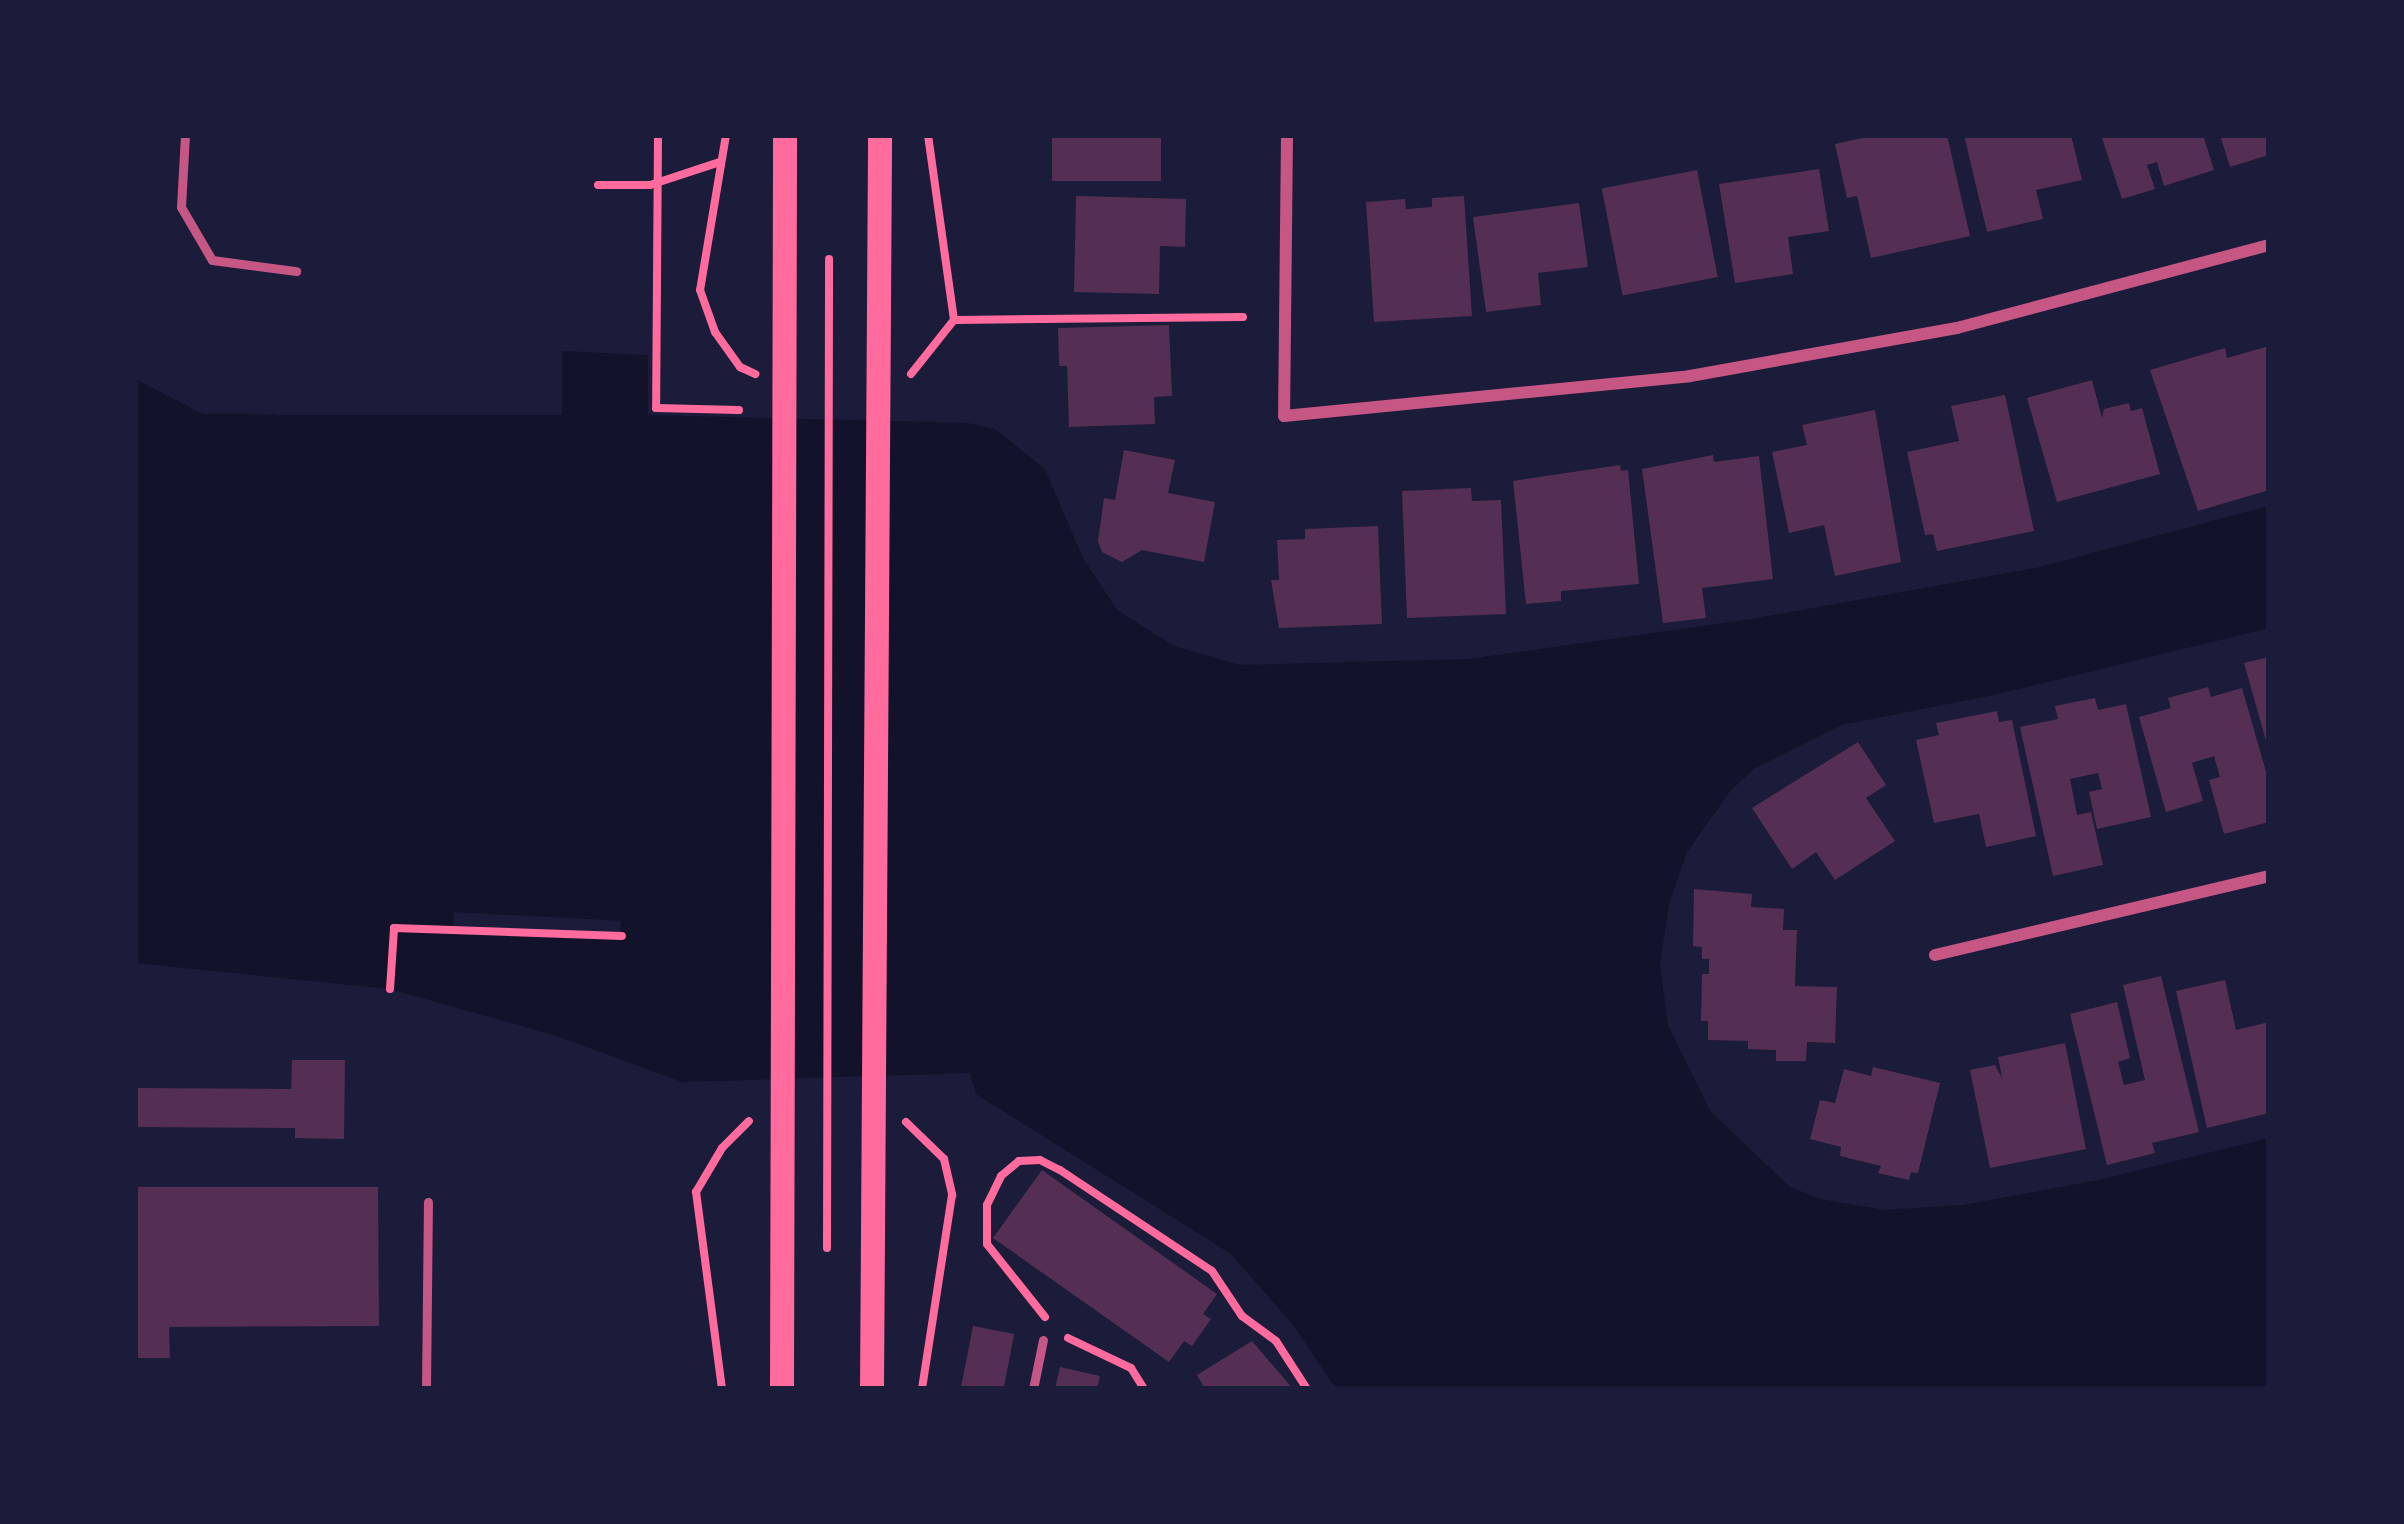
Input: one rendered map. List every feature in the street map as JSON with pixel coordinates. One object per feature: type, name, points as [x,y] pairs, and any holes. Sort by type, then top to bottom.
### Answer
[{"type":"main road","points":[[782,1389],[785,135]]},
{"type":"main road","points":[[872,1389],[880,135]]},
{"type":"street","points":[[1287,135],[1283,416],[1690,376],[1957,328],[2269,245]]},
{"type":"street","points":[[1935,955],[2269,876]]},
{"type":"lane","points":[[185,135],[182,207],[212,260],[296,271]]},
{"type":"lane","points":[[426,1389],[428,1202]]},
{"type":"lane","points":[[1033,1389],[1043,1340]]},
{"type":"path","points":[[658,135],[656,408],[739,410]]},
{"type":"path","points":[[726,135],[700,290],[715,332],[740,367],[760,377]]},
{"type":"path","points":[[896,381],[914,373],[954,320],[928,135]]},
{"type":"path","points":[[598,184],[658,184],[720,162]]},
{"type":"path","points":[[827,1248],[829,259]]},
{"type":"path","points":[[954,320],[1243,317]]},
{"type":"path","points":[[819,407],[844,405]]},
{"type":"path","points":[[390,989],[394,928],[622,935]]},
{"type":"path","points":[[815,1102],[840,1102]]},
{"type":"path","points":[[722,1389],[696,1192],[722,1148],[746,1122],[763,1114]]},
{"type":"path","points":[[896,1114],[944,1159],[952,1195],[922,1389]]},
{"type":"path","points":[[1144,1389],[1131,1368],[1054,1332],[1036,1301],[996,1262],[983,1223],[1001,1176],[1018,1162],[1040,1160],[1060,1170],[1212,1271],[1242,1316],[1276,1341],[1306,1389]]},
{"type":"shaded area","points":[[562,351],[648,355],[648,415],[967,423],[995,429],[1045,469],[1083,558],[1117,610],[1174,646],[1240,665],[1469,659],[1751,619],[2036,568],[2269,506],[2269,628],[1994,695],[1841,725],[1755,768],[1731,790],[1687,852],[1669,903],[1660,965],[1668,1025],[1710,1111],[1790,1187],[1820,1199],[1884,1210],[1963,1205],[2099,1180],[2269,1138],[2269,1389],[1336,1389],[1294,1326],[1231,1254],[976,1094],[970,1073],[682,1082],[557,1036],[390,989],[135,963],[135,379],[203,414],[561,415]]},
{"type":"pier","points":[[556,351],[562,351],[562,415],[277,415],[277,409],[556,409]]},
{"type":"pier","points":[[454,912],[621,921],[620,939],[453,930]]},
{"type":"building","points":[[1052,135],[1161,135],[1161,181],[1052,181]]},
{"type":"building","points":[[1876,135],[1947,135],[1970,236],[1871,258],[1857,196],[1847,198],[1835,144]]},
{"type":"building","points":[[1964,135],[2071,135],[2082,180],[2036,190],[2043,219],[1987,232]]},
{"type":"building","points":[[2101,135],[2203,135],[2214,170],[2164,186],[2157,162],[2147,165],[2155,189],[2122,199]]},
{"type":"building","points":[[2220,135],[2269,135],[2269,155],[2230,167]]},
{"type":"building","points":[[1819,169],[1829,231],[1788,237],[1793,274],[1735,283],[1719,184]]},
{"type":"building","points":[[1697,170],[1718,277],[1623,296],[1602,189]]},
{"type":"building","points":[[1076,196],[1186,199],[1185,247],[1160,246],[1159,294],[1074,292]]},
{"type":"building","points":[[1464,196],[1472,316],[1374,322],[1366,202],[1405,199],[1406,209],[1432,207],[1432,198]]},
{"type":"building","points":[[1579,203],[1588,267],[1538,273],[1541,305],[1486,312],[1473,217]]},
{"type":"building","points":[[1169,325],[1172,396],[1154,397],[1155,424],[1069,427],[1067,366],[1059,366],[1058,328]]},
{"type":"building","points":[[2269,346],[2269,490],[2198,511],[2150,370],[2225,348],[2227,358]]},
{"type":"building","points":[[2092,380],[2102,418],[2104,409],[2129,403],[2131,411],[2142,408],[2160,474],[2057,502],[2027,398]]},
{"type":"building","points":[[2005,395],[2034,531],[1937,551],[1933,534],[1925,535],[1907,452],[1959,441],[1951,406]]},
{"type":"building","points":[[1875,410],[1901,562],[1835,576],[1824,525],[1789,533],[1772,452],[1807,445],[1802,425]]},
{"type":"building","points":[[1124,450],[1175,460],[1168,493],[1215,502],[1204,562],[1142,550],[1122,562],[1102,552],[1098,541],[1104,498],[1115,500]]},
{"type":"building","points":[[1713,455],[1714,462],[1759,456],[1773,579],[1702,588],[1706,618],[1663,623],[1642,469]]},
{"type":"building","points":[[1620,465],[1621,471],[1628,470],[1639,584],[1561,591],[1561,601],[1526,604],[1513,481]]},
{"type":"building","points":[[1471,488],[1472,501],[1501,500],[1506,614],[1407,618],[1402,491]]},
{"type":"building","points":[[1378,526],[1382,624],[1279,628],[1271,580],[1279,580],[1277,540],[1305,539],[1305,529]]},
{"type":"building","points":[[2269,657],[2269,748],[2268,748],[2244,663]]},
{"type":"building","points":[[2208,687],[2211,697],[2242,688],[2269,782],[2269,822],[2224,834],[2209,780],[2220,777],[2214,756],[2192,763],[2203,801],[2166,812],[2139,717],[2171,708],[2168,698]]},
{"type":"building","points":[[2095,698],[2098,710],[2126,704],[2151,817],[2097,829],[2089,792],[2102,789],[2098,773],[2070,779],[2077,815],[2091,812],[2103,865],[2053,876],[2020,727],[2058,719],[2055,706]]},
{"type":"building","points":[[1997,711],[1999,722],[2012,720],[2036,836],[1986,847],[1979,814],[1934,823],[1916,740],[1939,735],[1936,723]]},
{"type":"building","points":[[1858,742],[1886,785],[1866,798],[1895,841],[1835,880],[1816,852],[1792,869],[1752,808]]},
{"type":"building","points":[[1694,889],[1752,894],[1751,907],[1784,909],[1783,930],[1797,930],[1795,986],[1837,987],[1835,1043],[1807,1042],[1806,1061],[1776,1061],[1776,1050],[1748,1049],[1748,1041],[1708,1040],[1708,1021],[1701,1021],[1702,974],[1709,974],[1709,959],[1702,959],[1702,947],[1693,946]]},
{"type":"building","points":[[2161,976],[2199,1132],[2152,1143],[2155,1153],[2107,1165],[2070,1014],[2117,1002],[2130,1058],[2118,1062],[2124,1085],[2145,1080],[2123,985]]},
{"type":"building","points":[[2225,980],[2236,1030],[2269,1022],[2269,1113],[2207,1128],[2176,991]]},
{"type":"building","points":[[2065,1043],[2086,1149],[1990,1168],[1970,1070],[1995,1065],[2002,1078],[1998,1057]]},
{"type":"building","points":[[292,1060],[345,1060],[344,1139],[295,1138],[295,1128],[135,1127],[135,1088],[291,1089]]},
{"type":"building","points":[[1873,1067],[1940,1083],[1918,1173],[1911,1172],[1909,1180],[1878,1173],[1881,1166],[1840,1156],[1841,1147],[1810,1139],[1820,1100],[1835,1103],[1844,1069],[1871,1076]]},
{"type":"building","points":[[1042,1170],[1217,1294],[1203,1314],[1211,1319],[1192,1346],[1184,1341],[1169,1362],[993,1238]]},
{"type":"building","points":[[135,1187],[378,1187],[379,1326],[169,1327],[170,1358],[135,1358]]},
{"type":"building","points":[[973,1326],[1014,1334],[1004,1389],[961,1389]]},
{"type":"building","points":[[1252,1341],[1293,1389],[1205,1389],[1197,1375]]},
{"type":"building","points":[[1060,1367],[1100,1376],[1097,1389],[1055,1389]]}]
